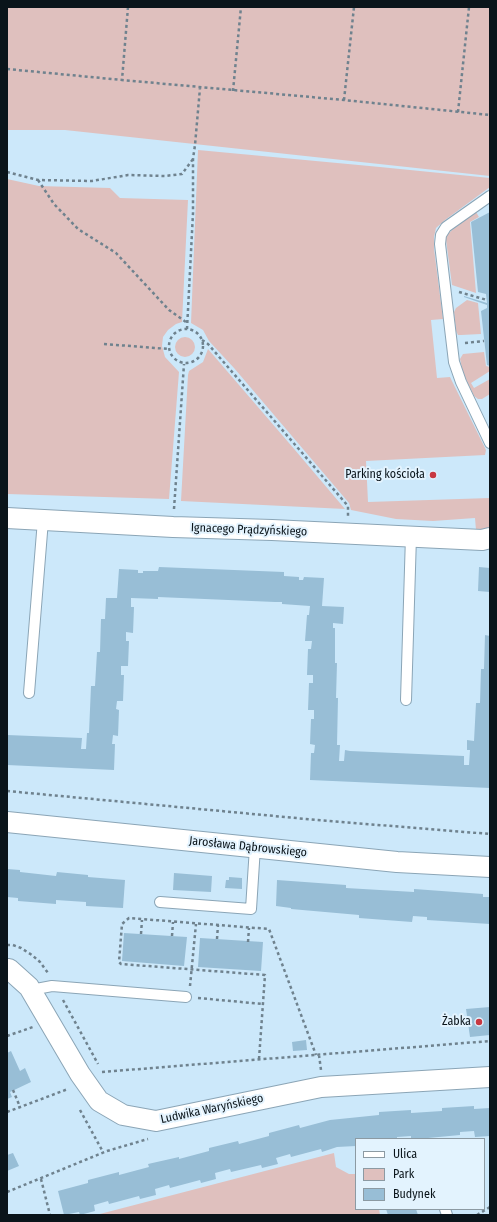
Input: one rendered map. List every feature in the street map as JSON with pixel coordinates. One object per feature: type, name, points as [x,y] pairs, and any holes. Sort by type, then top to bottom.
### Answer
[{"type":"street","name":"Ignacego Prądzyńskiego","points":[[7,518],[173,528],[272,530],[482,540],[490,538]]},
{"type":"street","name":"Jarosława Dąbrowskiego","points":[[7,822],[397,862],[490,867]]},
{"type":"street","name":"Ludwika Waryńskiego","points":[[7,969],[9,969],[24,982],[30,990],[80,1074],[99,1101],[123,1115],[156,1121],[321,1087],[490,1077]]},
{"type":"lane","points":[[490,196],[446,228],[441,234],[440,244],[454,362],[461,382],[490,443]]},
{"type":"lane","points":[[29,693],[43,520]]},
{"type":"lane","points":[[406,700],[411,536]]},
{"type":"lane","points":[[160,902],[251,909],[255,848]]},
{"type":"lane","points":[[30,990],[56,986],[189,994]]},
{"type":"path","points":[[122,80],[128,7]]},
{"type":"path","points":[[233,90],[241,7]]},
{"type":"path","points":[[344,100],[354,7]]},
{"type":"path","points":[[458,112],[469,7]]},
{"type":"path","points":[[7,69],[490,115]]},
{"type":"path","points":[[187,329],[193,213],[193,159],[200,88]]},
{"type":"path","points":[[7,172],[38,180],[92,181],[128,176],[165,176],[182,174],[193,159]]},
{"type":"path","points":[[38,180],[54,204],[78,229],[116,253],[169,310],[187,322]]},
{"type":"path","points":[[445,288],[487,300]]},
{"type":"path","points":[[202,340],[202,354],[191,363],[184,364],[171,356],[169,341],[173,335],[180,330],[187,329],[193,331],[208,344],[348,506],[348,533]]},
{"type":"path","points":[[452,344],[484,342]]},
{"type":"path","points":[[104,344],[169,349]]},
{"type":"path","points":[[173,528],[184,364]]},
{"type":"path","points":[[7,791],[317,820],[490,834]]},
{"type":"path","points":[[259,1059],[265,975],[121,964],[119,962],[122,924],[129,918],[269,929],[316,1055]]},
{"type":"path","points":[[141,934],[142,920]]},
{"type":"path","points":[[172,936],[173,922]]},
{"type":"path","points":[[196,924],[189,994],[263,1004]]},
{"type":"path","points":[[217,939],[218,925]]},
{"type":"path","points":[[248,942],[249,928]]},
{"type":"path","points":[[7,945],[13,945],[21,948],[40,962],[56,986],[98,1065]]},
{"type":"path","points":[[7,1036],[35,1026]]},
{"type":"path","points":[[102,1072],[490,1041]]},
{"type":"path","points":[[7,1112],[69,1088]]},
{"type":"path","points":[[12,1090],[20,1107]]},
{"type":"path","points":[[7,1192],[107,1151],[150,1139]]},
{"type":"path","points":[[41,1179],[50,1215]]},
{"type":"path","points":[[477,1215],[490,1207]]},
{"type":"green space","points":[[7,7],[490,7],[490,176],[65,130],[7,130]]},
{"type":"green space","points":[[198,150],[490,178],[490,187],[436,228],[434,249],[443,319],[431,320],[437,378],[450,377],[486,450],[485,455],[366,461],[368,502],[490,498],[490,528],[476,530],[475,518],[433,521],[396,519],[351,510],[349,503],[234,368],[209,341],[203,330],[191,323]]},
{"type":"green space","points":[[7,179],[39,186],[110,188],[120,198],[188,200],[182,322],[176,324],[168,330],[163,337],[162,346],[165,357],[179,372],[169,499],[7,494]]},
{"type":"green space","points":[[476,212],[479,217],[470,222],[476,293],[452,285],[446,236]]},
{"type":"green space","points":[[467,300],[478,303],[481,334],[458,335],[456,331],[454,312],[456,308]]},
{"type":"green space","points":[[185,337],[192,340],[195,347],[192,354],[185,357],[178,354],[175,347],[178,340]]},
{"type":"green space","points":[[208,349],[345,509],[181,501],[188,375],[189,371],[203,362]]},
{"type":"green space","points":[[484,352],[486,366],[490,367],[490,371],[471,383],[474,388],[490,379],[490,394],[482,399],[478,399],[474,396],[463,373],[460,359],[463,354]]},
{"type":"green space","points":[[334,1153],[336,1167],[349,1174],[355,1174],[355,1210],[379,1210],[380,1215],[96,1215]]},
{"type":"building","points":[[490,212],[490,366],[487,365],[481,311],[487,308],[487,305],[464,296],[487,303],[486,294],[478,292],[471,222]]},
{"type":"building","points":[[159,567],[284,572],[284,576],[299,577],[299,580],[303,580],[304,577],[324,578],[322,606],[344,607],[343,624],[333,623],[333,628],[335,628],[335,663],[337,663],[336,698],[338,698],[337,745],[340,745],[339,761],[344,761],[345,750],[464,756],[464,765],[469,765],[470,750],[467,750],[467,740],[474,741],[476,703],[480,703],[481,669],[484,669],[485,635],[490,636],[490,788],[310,780],[311,753],[314,753],[315,745],[310,744],[311,719],[314,719],[314,710],[308,710],[309,683],[313,683],[313,675],[307,675],[308,649],[311,649],[312,641],[305,641],[307,615],[309,615],[310,606],[282,604],[282,602],[158,597],[158,599],[131,598],[131,607],[134,607],[133,633],[126,632],[126,641],[129,641],[128,666],[121,666],[121,675],[124,675],[123,701],[117,701],[116,709],[119,710],[118,736],[113,735],[112,744],[115,744],[114,770],[7,765],[7,735],[82,738],[81,749],[86,749],[87,733],[89,733],[91,686],[95,686],[97,652],[100,652],[101,619],[105,619],[106,598],[117,598],[119,569],[138,570],[138,573],[143,573],[143,571],[158,571]]},
{"type":"building","points":[[479,567],[490,568],[490,592],[478,591]]},
{"type":"building","points":[[7,869],[56,876],[57,872],[88,875],[88,877],[125,880],[123,908],[86,906],[86,902],[56,900],[56,904],[18,901],[18,898],[7,897]]},
{"type":"building","points":[[174,873],[212,876],[211,892],[173,890]]},
{"type":"building","points":[[229,877],[242,878],[242,889],[225,888],[226,880],[229,880]]},
{"type":"building","points":[[277,880],[346,885],[346,888],[414,892],[414,889],[483,894],[483,897],[490,897],[490,924],[427,920],[427,917],[413,916],[412,922],[359,918],[359,915],[291,909],[276,906]]},
{"type":"building","points":[[124,933],[187,937],[184,966],[122,961]]},
{"type":"building","points":[[200,938],[263,942],[261,971],[198,967]]},
{"type":"building","name":"Żabka","points":[[490,1007],[490,1035],[470,1037],[466,1009]]},
{"type":"building","points":[[306,1040],[307,1050],[293,1051],[292,1042]]},
{"type":"building","points":[[11,1051],[20,1071],[25,1068],[31,1082],[10,1092],[12,1097],[7,1099],[7,1053]]},
{"type":"building","points":[[474,1106],[474,1109],[490,1108],[490,1136],[475,1137],[474,1131],[460,1132],[460,1135],[428,1138],[411,1138],[411,1136],[397,1138],[355,1138],[355,1146],[337,1147],[322,1152],[321,1149],[291,1157],[290,1154],[276,1158],[278,1164],[262,1168],[261,1165],[231,1172],[230,1169],[215,1173],[216,1179],[201,1183],[200,1180],[170,1188],[169,1185],[155,1189],[156,1195],[140,1199],[139,1196],[109,1204],[108,1201],[94,1205],[95,1211],[80,1215],[79,1212],[64,1215],[58,1191],[88,1183],[88,1180],[119,1172],[119,1175],[149,1167],[148,1164],[179,1157],[179,1159],[209,1151],[209,1148],[238,1141],[239,1144],[269,1136],[269,1133],[299,1125],[300,1128],[330,1120],[379,1115],[379,1112],[411,1110],[411,1113],[442,1111],[442,1108]]},
{"type":"building","points":[[13,1153],[19,1166],[7,1171],[7,1155]]},
{"type":"building","points":[[386,1210],[416,1210],[418,1215],[388,1215]]},
{"type":"place","name":"Parking kościoła","points":[[433,475]]},
{"type":"place","name":"Żabka","points":[[479,1022]]}]
